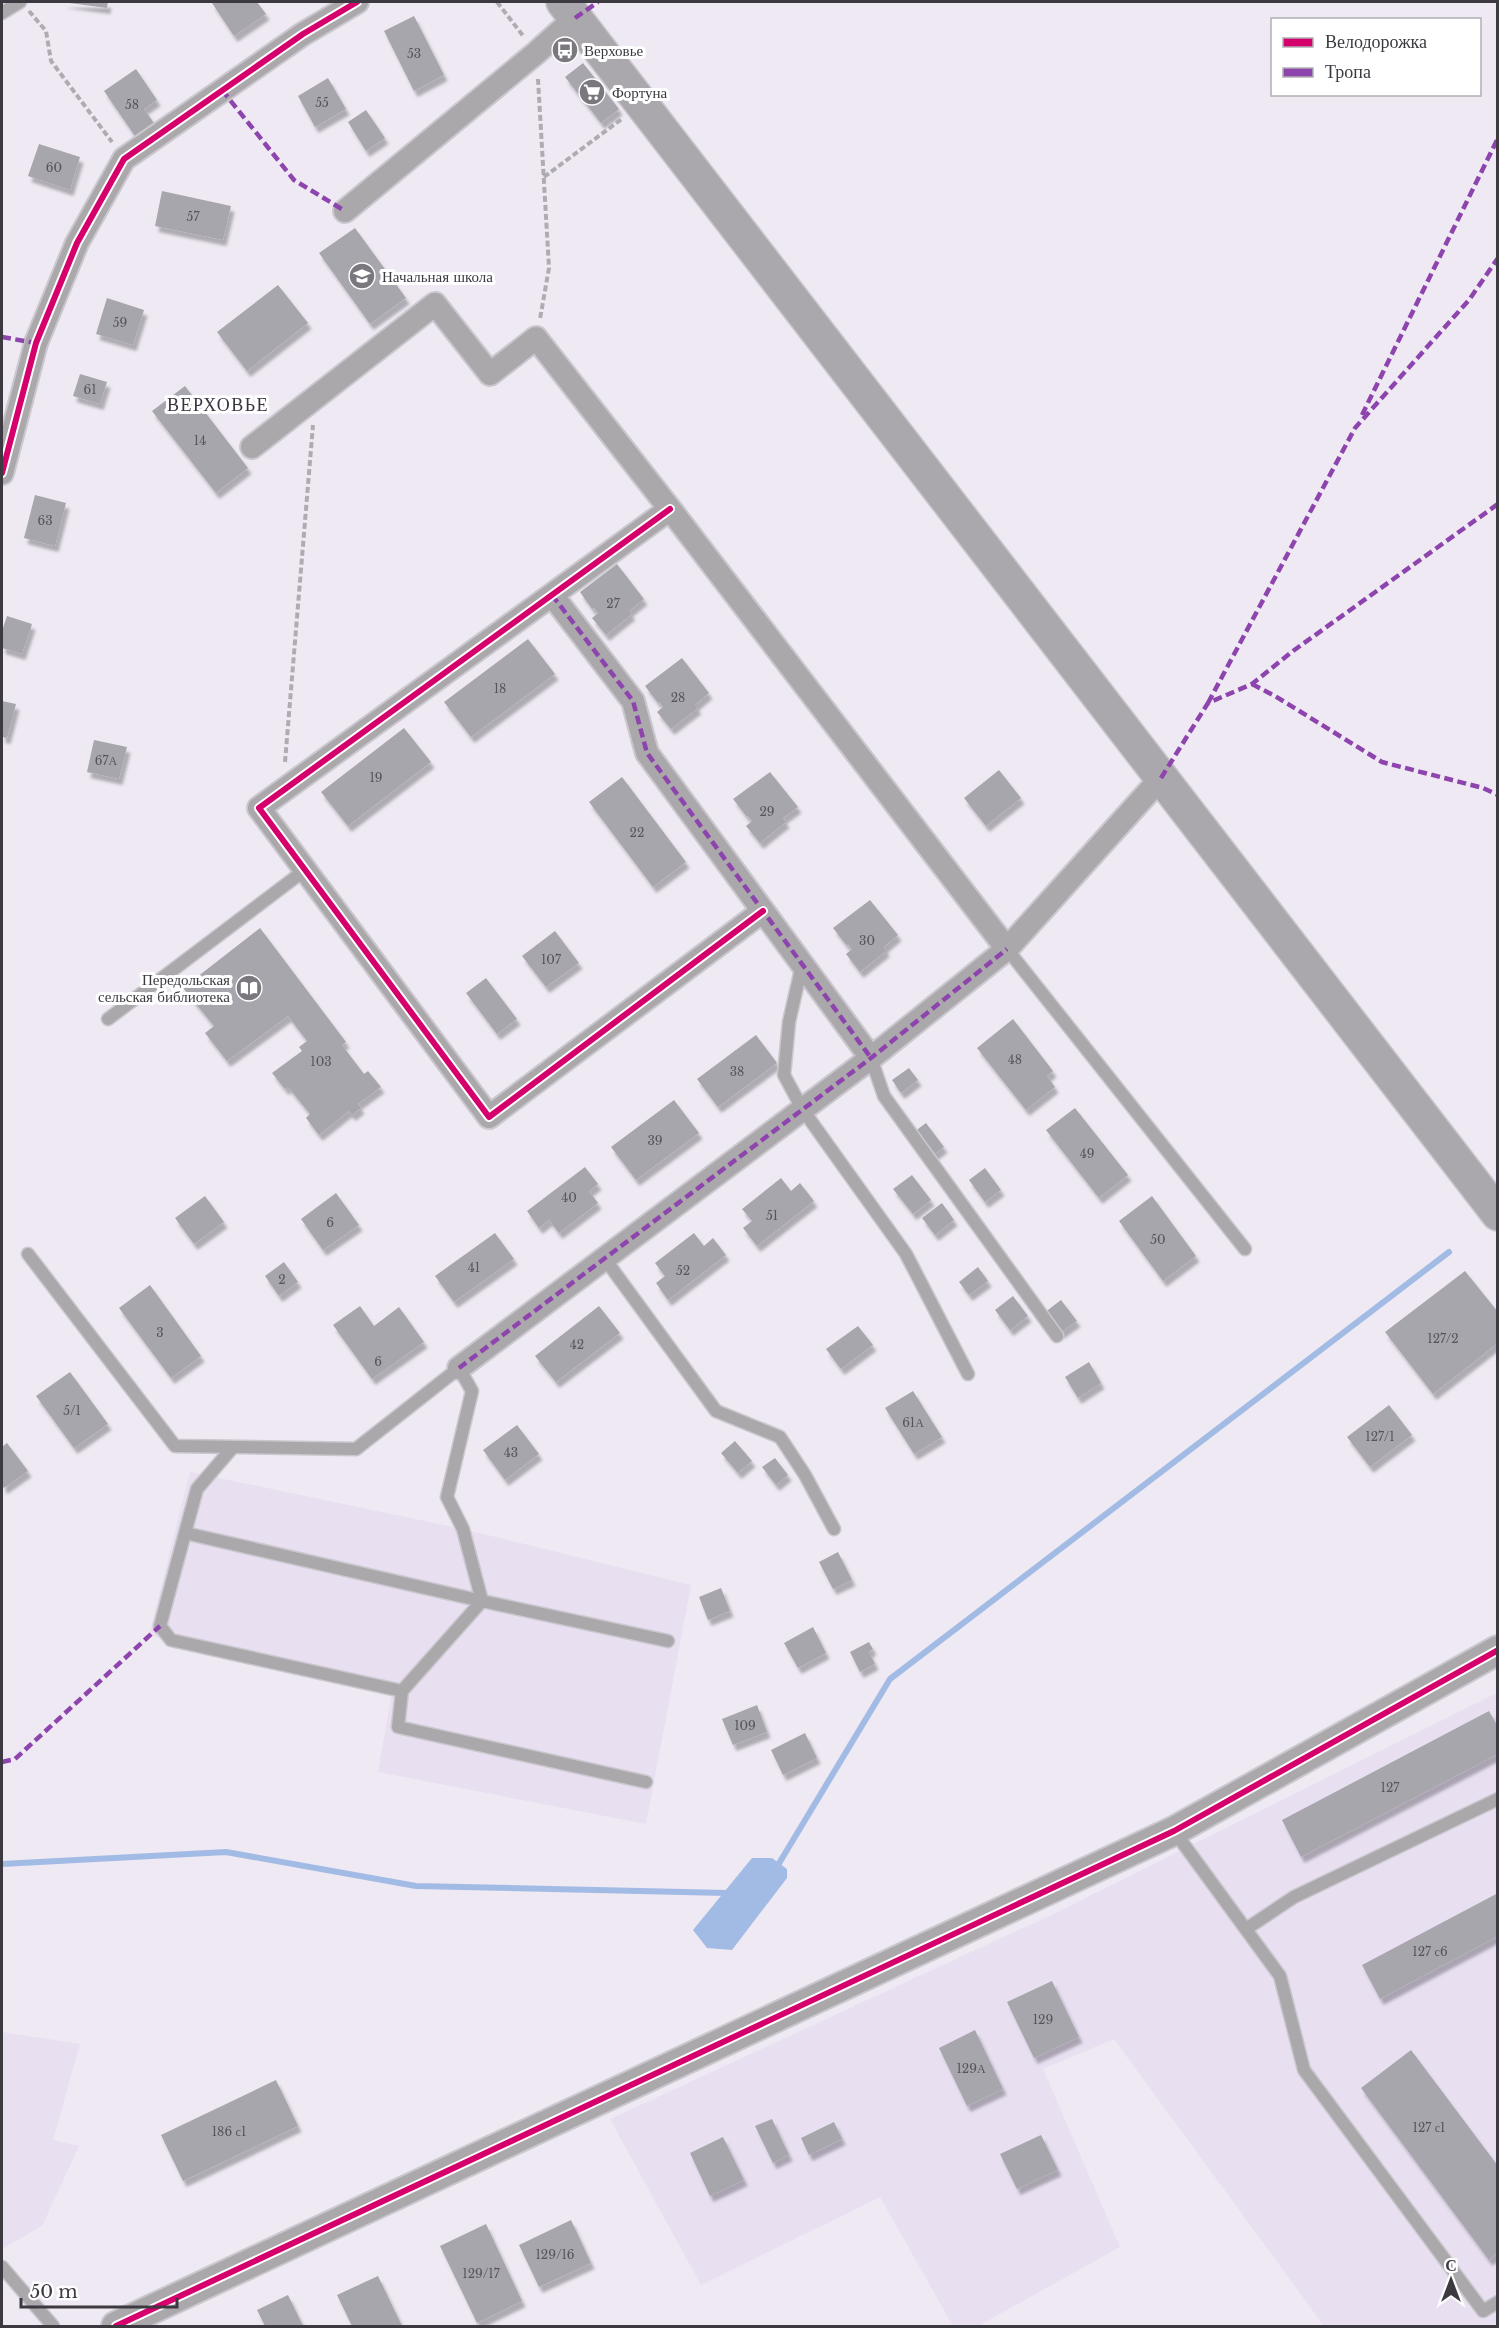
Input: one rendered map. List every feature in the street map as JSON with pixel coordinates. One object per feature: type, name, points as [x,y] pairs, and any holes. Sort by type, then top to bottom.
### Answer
[{"type":"main road","points":[[569,10],[1497,1214]]},
{"type":"street","points":[[2,473],[36,343],[76,243],[124,159],[303,34],[357,2]]},
{"type":"street","points":[[345,211],[536,53],[569,10]]},
{"type":"street","points":[[252,447],[435,304],[490,374],[536,338],[1007,949]]},
{"type":"street","points":[[670,509],[259,808],[489,1117],[763,911]]},
{"type":"street","points":[[552,595],[633,701],[647,753],[871,1058]]},
{"type":"street","points":[[459,1368],[871,1058],[1007,949],[1161,778]]},
{"type":"street","points":[[116,2326],[1174,1831],[1497,1650]]},
{"type":"lane","points":[[2,13],[24,5]]},
{"type":"lane","points":[[108,1019],[305,870]]},
{"type":"lane","points":[[1007,949],[1245,1249]]},
{"type":"lane","points":[[802,964],[789,1022],[784,1074],[802,1110],[906,1254],[968,1374]]},
{"type":"lane","points":[[871,1058],[884,1096],[1057,1336]]},
{"type":"lane","points":[[27,1254],[175,1446],[356,1449],[459,1368],[472,1391],[447,1497],[463,1529],[482,1601]]},
{"type":"lane","points":[[605,1259],[716,1411],[780,1437],[805,1475],[834,1529]]},
{"type":"lane","points":[[233,1447],[197,1489],[160,1626],[171,1640],[402,1691]]},
{"type":"lane","points":[[185,1533],[669,1641]]},
{"type":"lane","points":[[482,1601],[402,1691],[398,1727],[646,1782]]},
{"type":"lane","points":[[1246,1929],[1294,1897],[1497,1799]]},
{"type":"lane","points":[[1174,1831],[1280,1976],[1304,2070],[1483,2312],[1497,2302]]},
{"type":"lane","points":[[2,2266],[53,2326]]},
{"type":"path","points":[[497,2],[536,53],[549,268],[536,338]]},
{"type":"path","points":[[24,5],[46,31],[51,61],[124,159]]},
{"type":"path","points":[[544,177],[624,117]]},
{"type":"path","points":[[283,791],[315,398]]},
{"type":"shaded area","points":[[190,1472],[463,1529],[691,1585],[646,1824],[378,1772],[392,1692],[149,1635]]},
{"type":"shaded area","points":[[1497,1693],[1497,2326],[1324,2326],[1114,2039],[1043,2069],[1120,2247],[978,2326],[953,2326],[880,2197],[701,2285],[610,2119],[1049,1916]]},
{"type":"shaded area","points":[[2,2032],[80,2044],[53,2140],[79,2146],[42,2226],[2,2249]]},
{"type":"water","points":[[752,1858],[772,1858],[787,1869],[787,1878],[732,1950],[707,1948],[693,1930]]},
{"type":"building","points":[[62,2],[108,2],[107,8]]},
{"type":"building","points":[[257,2],[266,14],[234,36],[212,3]]},
{"type":"building","points":[[414,16],[444,75],[414,91],[384,31]]},
{"type":"building","points":[[583,63],[619,109],[601,123],[565,77]]},
{"type":"building","points":[[136,69],[157,100],[144,109],[154,123],[135,136],[104,91]]},
{"type":"building","points":[[328,78],[346,109],[315,127],[298,96]]},
{"type":"building","points":[[366,110],[385,138],[366,151],[348,122]]},
{"type":"building","points":[[39,144],[80,157],[70,190],[28,176]]},
{"type":"building","points":[[162,191],[231,206],[223,240],[155,226]]},
{"type":"building","name":"Начальная школа","points":[[355,228],[406,298],[370,324],[319,253]]},
{"type":"building","points":[[278,285],[308,323],[247,371],[217,332]]},
{"type":"building","points":[[107,298],[144,310],[133,345],[96,334]]},
{"type":"building","points":[[80,374],[107,382],[100,404],[73,396]]},
{"type":"building","points":[[185,386],[248,468],[216,493],[152,411]]},
{"type":"building","points":[[35,495],[66,503],[55,546],[24,538]]},
{"type":"building","points":[[617,564],[644,599],[629,611],[632,614],[606,635],[592,618],[598,613],[594,608],[592,609],[580,592]]},
{"type":"building","points":[[7,616],[32,624],[22,654],[2,648],[2,631]]},
{"type":"building","points":[[528,639],[555,674],[471,737],[444,702]]},
{"type":"building","points":[[682,658],[709,693],[695,705],[698,708],[671,729],[657,712],[663,707],[645,686]]},
{"type":"building","points":[[2,701],[16,704],[7,738],[2,737]]},
{"type":"building","points":[[404,728],[431,762],[348,826],[321,792]]},
{"type":"building","points":[[94,740],[127,747],[119,779],[87,772]]},
{"type":"building","points":[[999,770],[1021,798],[986,826],[964,798]]},
{"type":"building","points":[[770,772],[798,807],[783,818],[786,822],[760,843],[746,826],[752,821],[733,799]]},
{"type":"building","points":[[622,777],[686,862],[653,887],[589,802]]},
{"type":"building","points":[[870,900],[898,935],[884,947],[886,951],[860,972],[846,954],[852,949],[833,928]]},
{"type":"building","points":[[260,928],[346,1042],[342,1045],[364,1074],[368,1071],[381,1087],[358,1104],[361,1108],[352,1115],[349,1111],[319,1135],[306,1118],[310,1114],[288,1087],[285,1089],[272,1073],[302,1051],[299,1047],[307,1041],[288,1016],[227,1061],[205,1033],[214,1026],[183,988]]},
{"type":"building","points":[[555,931],[579,963],[546,987],[522,956]]},
{"type":"building","points":[[486,978],[517,1019],[497,1034],[466,993]]},
{"type":"building","points":[[1013,1019],[1053,1071],[1047,1076],[1055,1087],[1026,1110],[977,1048]]},
{"type":"building","points":[[756,1035],[777,1063],[718,1107],[697,1079]]},
{"type":"building","points":[[909,1068],[918,1080],[901,1093],[892,1080]]},
{"type":"building","points":[[674,1100],[699,1133],[636,1180],[611,1147]]},
{"type":"building","points":[[1075,1108],[1128,1175],[1099,1198],[1046,1130]]},
{"type":"building","points":[[926,1123],[944,1147],[932,1156],[914,1132]]},
{"type":"building","points":[[585,1167],[598,1184],[589,1191],[598,1203],[559,1233],[549,1220],[539,1228],[527,1211]]},
{"type":"building","points":[[985,1168],[1001,1190],[985,1202],[969,1180]]},
{"type":"building","points":[[912,1175],[931,1200],[913,1214],[893,1189]]},
{"type":"building","points":[[781,1178],[791,1191],[800,1183],[814,1201],[757,1246],[743,1228],[752,1221],[742,1209]]},
{"type":"building","points":[[336,1193],[359,1225],[323,1250],[301,1219]]},
{"type":"building","points":[[205,1196],[224,1222],[194,1244],[175,1218]]},
{"type":"building","points":[[1152,1196],[1196,1256],[1163,1281],[1119,1221]]},
{"type":"building","points":[[942,1203],[954,1220],[935,1235],[922,1218]]},
{"type":"building","points":[[495,1233],[514,1259],[454,1302],[435,1276]]},
{"type":"building","points":[[694,1233],[704,1246],[713,1238],[726,1255],[668,1300],[656,1283],[665,1276],[655,1263]]},
{"type":"building","points":[[284,1262],[298,1282],[279,1296],[265,1276]]},
{"type":"building","points":[[978,1267],[988,1281],[969,1295],[959,1282]]},
{"type":"building","points":[[1465,1271],[1498,1312],[1498,1343],[1433,1394],[1385,1332]]},
{"type":"building","points":[[150,1285],[201,1356],[171,1378],[119,1308]]},
{"type":"building","points":[[1013,1296],[1028,1316],[1010,1330],[995,1310]]},
{"type":"building","points":[[1061,1300],[1077,1321],[1060,1333],[1044,1313]]},
{"type":"building","points":[[360,1306],[374,1326],[399,1307],[424,1342],[372,1379],[333,1325]]},
{"type":"building","points":[[599,1306],[620,1333],[556,1382],[535,1356]]},
{"type":"building","points":[[858,1326],[873,1345],[841,1369],[826,1349]]},
{"type":"building","points":[[1089,1362],[1101,1383],[1078,1398],[1065,1377]]},
{"type":"building","points":[[70,1372],[108,1424],[74,1448],[36,1396]]},
{"type":"building","points":[[913,1391],[942,1437],[914,1454],[885,1408]]},
{"type":"building","points":[[1389,1405],[1412,1435],[1370,1467],[1347,1437]]},
{"type":"building","points":[[517,1425],[539,1454],[505,1480],[483,1450]]},
{"type":"building","points":[[735,1441],[752,1461],[738,1473],[721,1453]]},
{"type":"building","points":[[7,1443],[28,1471],[4,1488],[2,1485],[2,1447]]},
{"type":"building","points":[[775,1458],[788,1475],[776,1485],[762,1467]]},
{"type":"building","points":[[838,1552],[852,1580],[833,1589],[819,1562]]},
{"type":"building","points":[[721,1588],[730,1611],[708,1620],[699,1597]]},
{"type":"building","points":[[813,1627],[826,1653],[798,1668],[784,1643]]},
{"type":"building","points":[[869,1642],[873,1649],[869,1652],[875,1664],[860,1672],[850,1652]]},
{"type":"building","points":[[757,1705],[767,1732],[733,1745],[722,1719]]},
{"type":"building","points":[[1489,1711],[1498,1727],[1498,1754],[1301,1857],[1282,1820]]},
{"type":"building","points":[[805,1733],[817,1758],[783,1775],[771,1750]]},
{"type":"building","points":[[1498,1893],[1498,1936],[1380,1999],[1362,1965]]},
{"type":"building","points":[[1052,1981],[1079,2037],[1034,2058],[1007,2002]]},
{"type":"building","points":[[975,2030],[1003,2089],[967,2106],[939,2048]]},
{"type":"building","points":[[1411,2050],[1498,2166],[1498,2253],[1489,2260],[1361,2088]]},
{"type":"building","points":[[276,2080],[298,2126],[183,2181],[161,2135]]},
{"type":"building","points":[[772,2119],[789,2155],[773,2163],[755,2126]]},
{"type":"building","points":[[834,2122],[842,2139],[809,2155],[801,2138]]},
{"type":"building","points":[[1041,2135],[1058,2170],[1017,2189],[1000,2154]]},
{"type":"building","points":[[723,2137],[744,2180],[710,2196],[690,2153]]},
{"type":"building","points":[[571,2220],[591,2263],[539,2287],[519,2245]]},
{"type":"building","points":[[486,2224],[522,2301],[477,2323],[440,2246]]},
{"type":"building","points":[[378,2276],[402,2326],[352,2326],[337,2295]]},
{"type":"building","points":[[288,2295],[303,2326],[265,2326],[257,2310]]},
{"type":"waterway","points":[[775,1870],[890,1679],[1449,1252]]},
{"type":"waterway","points":[[2,1864],[226,1852],[416,1886],[727,1893]]},
{"type":"marked path","points":[[575,18],[598,2]]},
{"type":"marked path","points":[[222,90],[294,180],[345,211]]},
{"type":"marked path","points":[[1362,415],[1498,138]]},
{"type":"marked path","points":[[1208,703],[1355,428],[1469,300],[1498,258]]},
{"type":"marked path","points":[[2,337],[36,343]]},
{"type":"marked path","points":[[1161,778],[1208,703],[1252,684],[1293,651],[1498,504]]},
{"type":"marked path","points":[[552,595],[633,701],[647,753],[871,1058]]},
{"type":"marked path","points":[[1252,684],[1382,762],[1483,788],[1498,795]]},
{"type":"marked path","points":[[459,1368],[871,1058],[1007,949]]},
{"type":"marked path","points":[[2,1762],[15,1759],[160,1626]]},
{"type":"cycle path","points":[[2,473],[36,343],[77,243],[124,159],[303,34],[357,2]]},
{"type":"cycle path","points":[[670,509],[259,808],[489,1117],[763,911]]},
{"type":"cycle path","points":[[116,2326],[1174,1831],[1498,1650]]},
{"type":"place","name":"Верховье","points":[[565,50]]},
{"type":"place","name":"Фортуна","points":[[592,92]]},
{"type":"place","name":"Начальная школа","points":[[362,276]]},
{"type":"place","name":"Передольская сельская библиотека","points":[[249,988]]},
{"type":"district","name":"ВЕРХОВЬЕ","points":[[218,405]]}]
